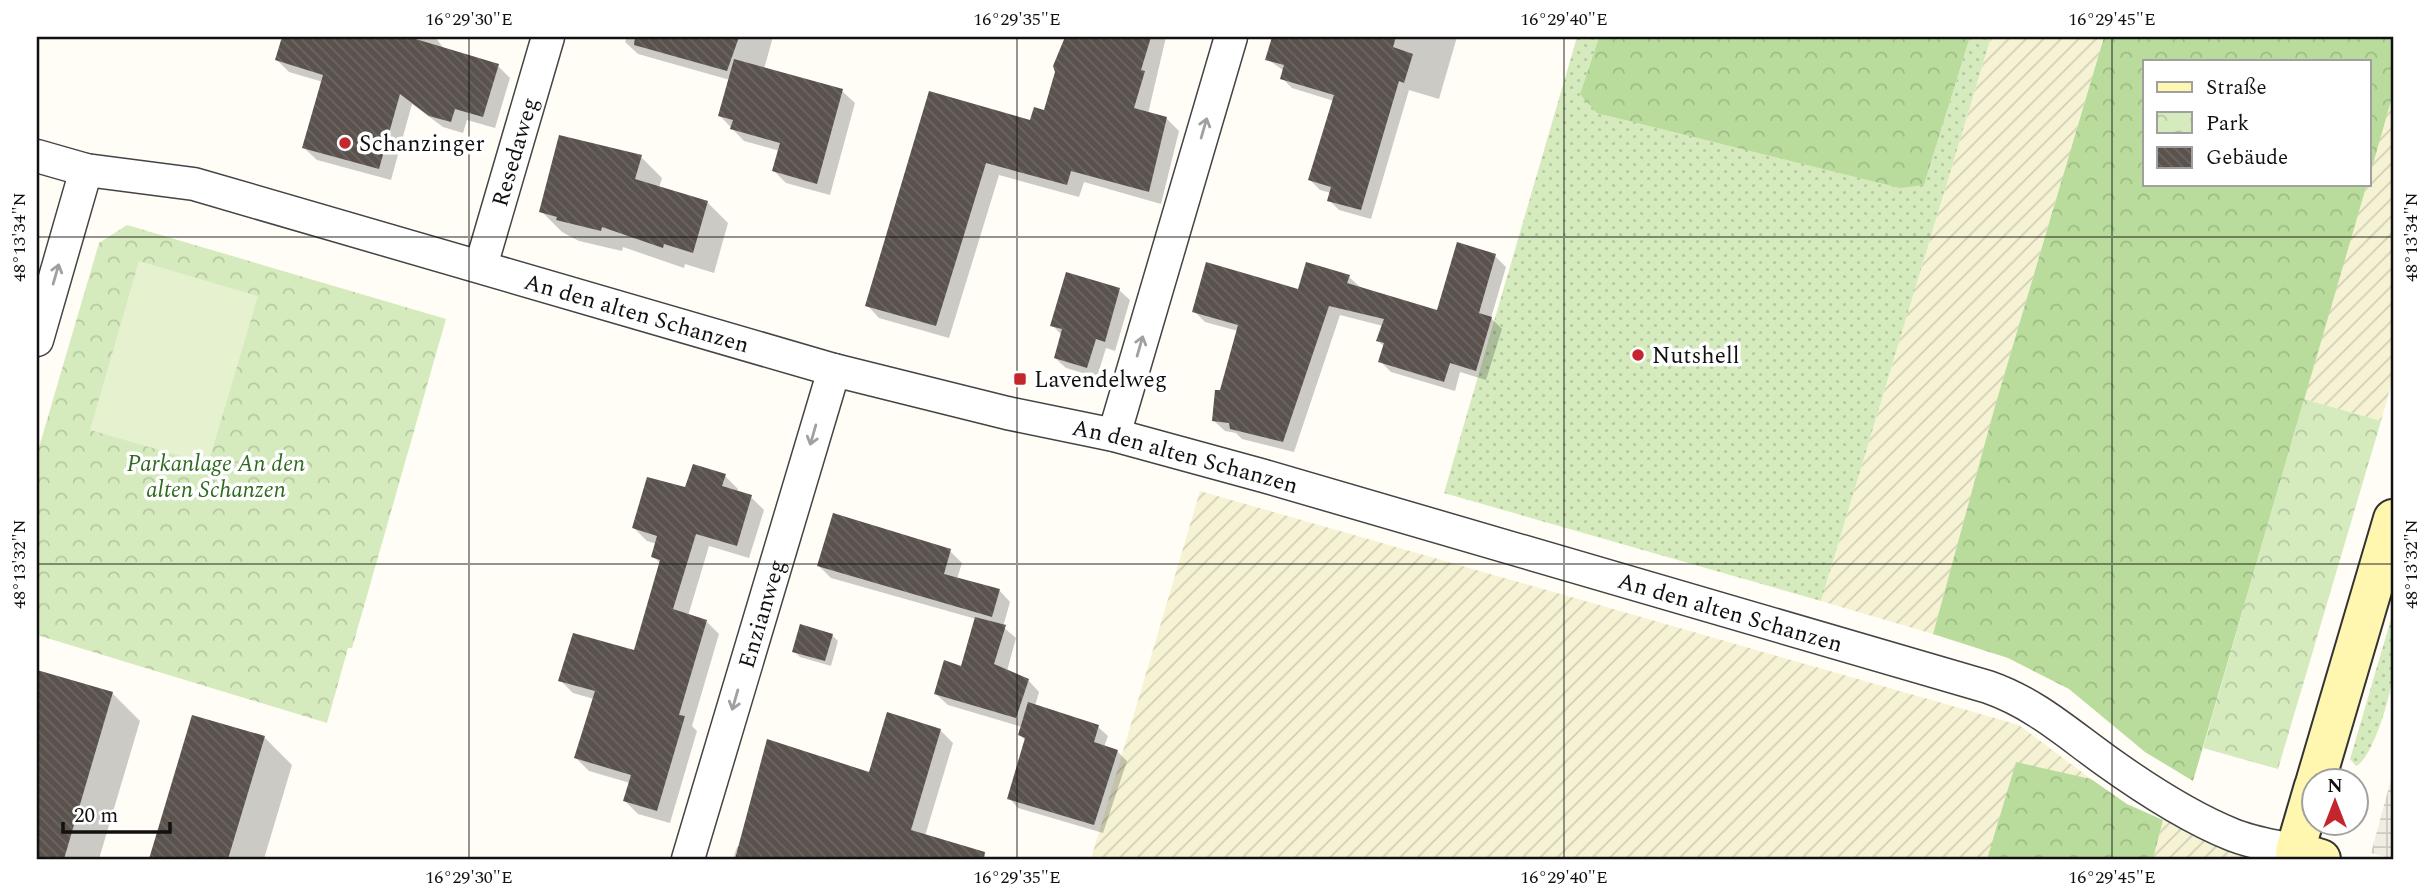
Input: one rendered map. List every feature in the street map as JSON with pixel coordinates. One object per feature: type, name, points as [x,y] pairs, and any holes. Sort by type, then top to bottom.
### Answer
[{"type":"street","name":"Resedaweg","points":[[481,266],[548,37]]},
{"type":"street","points":[[1114,435],[1231,37]]},
{"type":"street","name":"An den alten Schanzen","points":[[37,156],[86,170],[194,184],[834,370],[1007,413],[1114,435],[1760,619],[2017,697],[2051,718],[2158,795],[2218,828],[2303,857]]},
{"type":"street","points":[[37,340],[86,170]]},
{"type":"street","name":"Enzianweg","points":[[688,859],[834,370]]},
{"type":"street","points":[[2320,766],[2393,519]]},
{"type":"street","points":[[2303,857],[2307,836]]},
{"type":"shaded area","points":[[1991,37],[2104,37],[1995,406],[1933,634],[1821,601]]},
{"type":"shaded area","points":[[2393,94],[2393,379],[2381,421],[2304,399],[2366,186],[2370,186],[2370,173]]},
{"type":"shaded area","points":[[1200,491],[2019,725],[2091,779],[2016,763],[1987,859],[1091,859]]},
{"type":"shaded area","points":[[2393,777],[2393,859],[2371,853]]},
{"type":"shaded area","points":[[2163,820],[2217,842],[2244,856],[2243,859],[2153,859]]},
{"type":"green space","points":[[1577,37],[1599,37],[1580,94],[1924,185],[1970,37],[1991,37],[1821,601],[1444,493]]},
{"type":"green space","points":[[1599,37],[1970,37],[1924,185],[1900,188],[1597,113],[1580,94]]},
{"type":"green space","points":[[2104,37],[2393,37],[2393,94],[2370,174],[2370,60],[2143,60],[2143,186],[2366,186],[2193,781],[2145,752],[2069,689],[2008,658],[1933,634],[1995,406]]},
{"type":"green space","name":"Parkanlage An den alten Schanzen","points":[[127,225],[446,319],[352,648],[348,648],[327,723],[37,635],[37,454],[99,243]]},
{"type":"green space","points":[[139,261],[258,296],[208,464],[90,430]]},
{"type":"green space","points":[[2304,399],[2381,421],[2278,769],[2203,748]]},
{"type":"green space","points":[[2393,612],[2394,665],[2389,695],[2369,751],[2356,766],[2350,759]]},
{"type":"green space","points":[[2016,762],[2091,779],[2127,804],[2163,820],[2153,859],[1987,859]]},
{"type":"building","points":[[282,37],[409,37],[499,64],[483,117],[455,109],[451,122],[429,116],[400,94],[379,169],[302,148],[323,75],[275,60]]},
{"type":"building","points":[[635,37],[739,37],[727,71],[634,45]]},
{"type":"building","points":[[1065,37],[1151,37],[1134,108],[1167,117],[1149,192],[1071,171],[1067,185],[986,163],[936,326],[865,306],[929,91],[1030,120],[1034,107],[1044,110],[1055,72],[1053,66]]},
{"type":"building","points":[[1272,37],[1396,37],[1393,47],[1413,54],[1404,83],[1399,81],[1361,210],[1327,201],[1331,187],[1308,180],[1334,95],[1280,79],[1284,65],[1265,60]]},
{"type":"building","points":[[734,59],[843,89],[817,184],[772,171],[780,143],[730,129],[733,120],[718,116]]},
{"type":"building","points":[[559,135],[642,155],[635,179],[708,201],[693,253],[664,244],[663,248],[602,227],[601,231],[556,220],[557,217],[539,212]]},
{"type":"building","points":[[1457,242],[1496,254],[1479,313],[1492,317],[1476,371],[1450,363],[1444,382],[1378,362],[1384,343],[1376,341],[1384,319],[1329,306],[1283,442],[1230,429],[1229,423],[1212,421],[1215,390],[1220,390],[1238,325],[1192,312],[1206,262],[1298,289],[1306,262],[1350,275],[1347,283],[1437,310]]},
{"type":"building","points":[[1066,272],[1120,288],[1105,342],[1096,339],[1087,368],[1054,358],[1062,329],[1050,326]]},
{"type":"building","points":[[693,464],[726,474],[722,486],[752,495],[737,546],[696,534],[673,609],[707,620],[679,715],[685,716],[657,811],[623,801],[631,775],[574,758],[595,691],[558,681],[573,633],[634,650],[660,560],[651,557],[657,536],[632,528],[647,477],[685,487]]},
{"type":"building","points":[[833,513],[951,549],[944,574],[1000,589],[992,617],[817,566]]},
{"type":"building","points":[[975,617],[1006,625],[994,664],[1029,679],[1016,718],[934,694],[944,660],[961,666]]},
{"type":"building","points":[[800,624],[833,634],[825,661],[792,652]]},
{"type":"building","points":[[37,670],[113,692],[64,859],[37,859]]},
{"type":"building","points":[[1028,702],[1099,725],[1094,742],[1118,750],[1094,825],[1007,799],[1025,738],[1018,735]]},
{"type":"building","points":[[887,712],[941,729],[911,830],[985,852],[984,859],[735,859],[767,739],[869,772]]},
{"type":"building","points":[[192,715],[265,736],[228,859],[149,859]]},
{"type":"place","name":"Schanzinger","points":[[345,143]]},
{"type":"place","name":"Nutshell","points":[[1638,355]]},
{"type":"place","name":"Lavendelweg","points":[[1020,379]]}]
